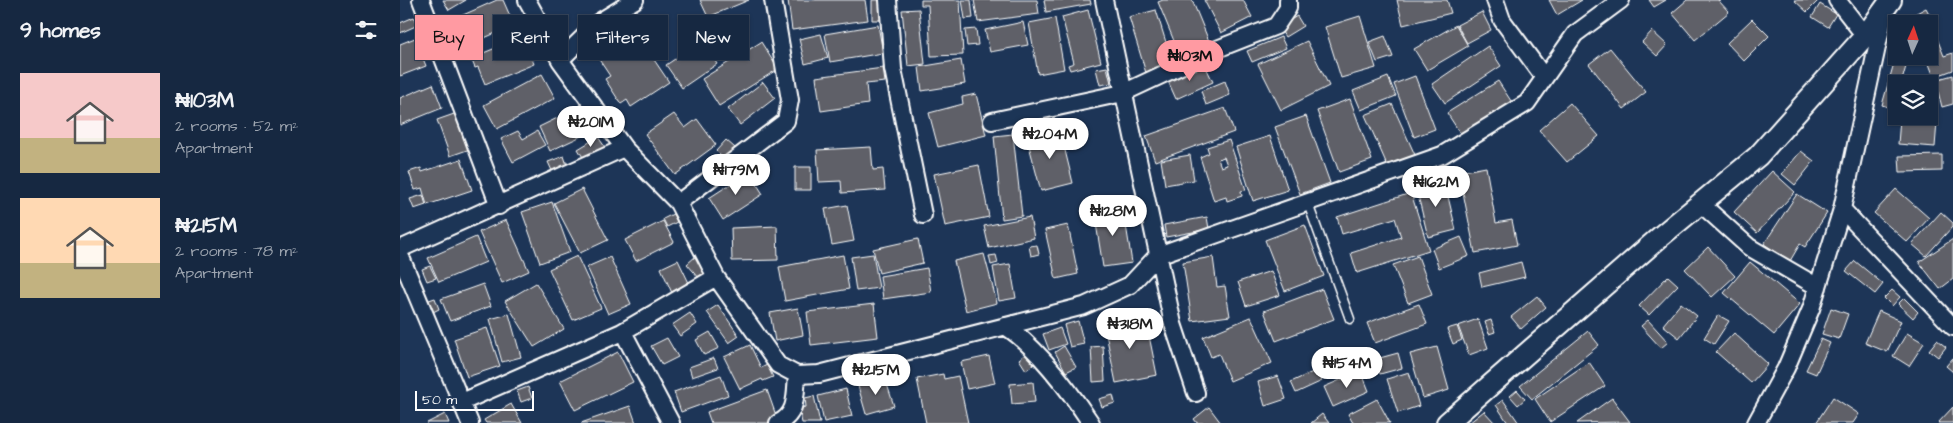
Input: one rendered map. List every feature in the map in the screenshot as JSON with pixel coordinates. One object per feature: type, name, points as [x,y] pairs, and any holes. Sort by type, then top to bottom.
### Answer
[{"type":"street","points":[[421,0],[499,206]]},
{"type":"street","points":[[527,0],[535,15]]},
{"type":"street","points":[[568,52],[599,22],[635,0]]},
{"type":"street","points":[[678,204],[786,121],[790,100],[773,0]]},
{"type":"street","points":[[888,0],[893,69],[923,215]]},
{"type":"street","points":[[1104,0],[1173,324],[1196,393]]},
{"type":"street","points":[[992,121],[1123,93],[1217,49],[1276,26],[1288,8],[1288,0]]},
{"type":"street","points":[[1495,0],[1502,20],[1544,76]]},
{"type":"street","points":[[560,60],[624,148],[678,204],[716,277],[778,365],[797,375],[819,374],[1084,306],[1130,285],[1158,255],[1442,155],[1527,103],[1575,34],[1621,0]]},
{"type":"street","points":[[1837,0],[1866,36]]},
{"type":"street","points":[[1447,423],[1700,203],[1758,156],[1866,36],[1888,4]]},
{"type":"street","points":[[1757,423],[1786,368],[1818,287],[1842,209],[1888,4]]},
{"type":"street","points":[[400,249],[624,148]]},
{"type":"street","points":[[1700,203],[1749,248],[1818,287]]},
{"type":"street","points":[[1842,209],[1953,327]]},
{"type":"street","points":[[400,255],[470,423]]},
{"type":"street","points":[[462,402],[623,332],[716,277]]},
{"type":"street","points":[[1005,326],[1022,337],[1091,423]]},
{"type":"street","points":[[623,332],[671,423]]},
{"type":"street","points":[[778,423],[787,419],[794,410],[797,375]]},
{"type":"lane","points":[[1307,201],[1350,319]]},
{"type":"building","points":[[443,0],[466,0],[449,10]]},
{"type":"building","points":[[497,0],[503,0],[510,15],[493,15],[493,34],[483,39],[483,15],[463,15]]},
{"type":"building","points":[[700,0],[749,0],[713,15],[707,15]]},
{"type":"building","points":[[788,0],[865,0],[868,20],[792,30]]},
{"type":"building","points":[[872,0],[881,0],[881,20],[872,20]]},
{"type":"building","points":[[921,0],[960,0],[963,55],[931,56],[928,5],[921,5]]},
{"type":"building","points":[[962,0],[971,0],[973,18],[965,19]]},
{"type":"building","points":[[974,0],[1037,0],[1039,14],[978,22]]},
{"type":"building","points":[[1044,0],[1090,0],[1091,4],[1046,12]]},
{"type":"building","points":[[1163,0],[1192,0],[1211,46],[1181,58],[1158,2]]},
{"type":"building","points":[[1204,0],[1243,0],[1252,17],[1221,33]]},
{"type":"building","points":[[1397,0],[1447,0],[1451,13],[1403,25]]},
{"type":"building","points":[[1549,0],[1582,0],[1557,15]]},
{"type":"building","points":[[1649,0],[1666,0],[1654,7]]},
{"type":"building","points":[[1687,0],[1718,0],[1729,12],[1695,40],[1672,13]]},
{"type":"building","points":[[1794,0],[1819,0],[1807,12]]},
{"type":"building","points":[[1820,4],[1836,14],[1828,27],[1812,17]]},
{"type":"building","points":[[1926,8],[1930,15],[1913,15]]},
{"type":"building","points":[[919,9],[925,64],[908,66],[902,10]]},
{"type":"building","points":[[1088,10],[1101,62],[1070,70],[1068,65],[1074,63],[1062,17]]},
{"type":"building","points":[[1156,10],[1173,65],[1146,73],[1129,17]]},
{"type":"building","points":[[1482,12],[1491,30],[1467,43],[1457,25]]},
{"type":"building","points":[[1297,16],[1303,26],[1285,37],[1279,27]]},
{"type":"building","points":[[1360,16],[1376,68],[1341,78],[1325,27]]},
{"type":"building","points":[[414,17],[415,19],[415,26],[400,33],[400,23]]},
{"type":"building","points":[[1055,18],[1064,69],[1038,74],[1029,23]]},
{"type":"building","points":[[1752,19],[1769,36],[1744,61],[1727,43]]},
{"type":"building","points":[[1023,22],[1028,45],[990,52],[985,30]]},
{"type":"building","points":[[878,25],[883,53],[830,62],[825,34]]},
{"type":"building","points":[[1456,25],[1468,46],[1427,70],[1414,49]]},
{"type":"building","points":[[976,29],[978,45],[967,46],[965,30]]},
{"type":"building","points":[[1652,31],[1667,45],[1657,56],[1642,42]]},
{"type":"building","points":[[821,34],[828,58],[805,64],[799,39]]},
{"type":"building","points":[[1385,36],[1393,57],[1377,62],[1369,42]]},
{"type":"building","points":[[1281,37],[1286,48],[1252,62],[1247,51]]},
{"type":"building","points":[[415,38],[415,60],[424,60],[426,66],[400,76],[400,44]]},
{"type":"building","points":[[1307,41],[1329,86],[1281,110],[1258,64]]},
{"type":"building","points":[[1938,41],[1944,56],[1953,53],[1953,70],[1938,76],[1933,75],[1929,65],[1938,65]]},
{"type":"building","points":[[761,42],[778,69],[719,106],[702,79],[732,60],[749,60],[749,50]]},
{"type":"building","points":[[1488,46],[1501,66],[1445,103],[1432,84]]},
{"type":"building","points":[[1610,48],[1646,92],[1624,109],[1589,64]]},
{"type":"building","points":[[493,49],[493,60],[532,60],[534,64],[485,84],[478,67],[475,68],[472,60],[483,60],[483,53]]},
{"type":"building","points":[[678,57],[678,60],[714,60],[717,64],[682,88],[666,65]]},
{"type":"building","points":[[599,60],[654,60],[669,82],[631,107],[627,100],[621,104],[605,79],[610,76]]},
{"type":"building","points":[[961,60],[965,84],[922,91],[919,67]]},
{"type":"building","points":[[1205,65],[1213,82],[1176,99],[1168,81]]},
{"type":"building","points":[[1893,65],[1906,65],[1904,75],[1891,75]]},
{"type":"building","points":[[1107,67],[1111,83],[1100,85],[1096,69]]},
{"type":"building","points":[[883,68],[885,82],[866,84],[868,104],[821,111],[816,77]]},
{"type":"building","points":[[542,74],[555,98],[497,129],[484,105]]},
{"type":"building","points":[[1953,75],[1953,104],[1942,107],[1938,92],[1938,79]]},
{"type":"building","points":[[1415,76],[1435,129],[1414,137],[1394,84]]},
{"type":"building","points":[[1388,77],[1396,96],[1361,110],[1353,91]]},
{"type":"building","points":[[1225,81],[1230,95],[1206,105],[1201,91]]},
{"type":"building","points":[[1498,81],[1513,104],[1462,136],[1447,113]]},
{"type":"building","points":[[763,82],[775,98],[740,125],[728,109]]},
{"type":"building","points":[[433,84],[442,108],[400,125],[400,98]]},
{"type":"building","points":[[1888,84],[1888,107],[1882,105]]},
{"type":"building","points":[[976,94],[986,135],[938,147],[929,113],[963,104],[962,97]]},
{"type":"building","points":[[1350,99],[1372,160],[1339,172],[1317,111]]},
{"type":"building","points":[[1570,103],[1599,136],[1567,162],[1539,130]]},
{"type":"building","points":[[1392,104],[1415,155],[1388,167],[1365,115]]},
{"type":"building","points":[[580,107],[592,131],[550,151],[539,127]]},
{"type":"building","points":[[1225,108],[1234,132],[1155,161],[1146,136]]},
{"type":"building","points":[[457,113],[470,149],[450,156],[437,120]]},
{"type":"building","points":[[674,114],[685,128],[697,119],[716,145],[675,175],[645,134]]},
{"type":"building","points":[[1306,116],[1330,183],[1300,194],[1275,127]]},
{"type":"building","points":[[1900,125],[1937,125],[1935,147],[1898,144]]},
{"type":"building","points":[[1060,130],[1073,183],[1041,191],[1027,138]]},
{"type":"building","points":[[518,131],[523,139],[537,131],[545,145],[513,162],[501,139]]},
{"type":"building","points":[[1013,134],[1022,216],[1002,219],[994,136]]},
{"type":"building","points":[[1270,136],[1288,190],[1253,201],[1236,147]]},
{"type":"building","points":[[598,137],[605,147],[584,159],[578,149]]},
{"type":"building","points":[[726,140],[735,148],[724,159],[716,151]]},
{"type":"building","points":[[1229,140],[1246,190],[1241,191],[1242,196],[1227,201],[1226,197],[1214,201],[1200,157],[1209,153],[1207,147]],"holes":[[[1224,157],[1227,165],[1221,167],[1218,159]]]},
{"type":"building","points":[[871,147],[873,170],[883,169],[885,190],[842,193],[841,181],[819,182],[817,150]]},
{"type":"building","points":[[1801,151],[1814,161],[1795,185],[1782,174]]},
{"type":"building","points":[[1190,155],[1194,180],[1165,185],[1161,160]]},
{"type":"building","points":[[1942,155],[1942,171],[1900,172],[1899,156]]},
{"type":"building","points":[[564,156],[568,168],[553,173],[548,162]]},
{"type":"building","points":[[461,159],[472,190],[427,205],[422,188],[415,190],[409,172],[421,168],[422,172]]},
{"type":"building","points":[[979,165],[989,217],[945,226],[934,174]]},
{"type":"building","points":[[795,167],[811,167],[811,190],[795,190]]},
{"type":"building","points":[[1486,167],[1496,223],[1512,220],[1517,245],[1475,253],[1459,172]]},
{"type":"building","points":[[1772,171],[1795,192],[1757,233],[1734,212]]},
{"type":"building","points":[[749,172],[763,194],[723,220],[709,198]]},
{"type":"building","points":[[1444,180],[1456,230],[1428,237],[1416,187]]},
{"type":"building","points":[[582,189],[608,240],[580,253],[554,203]]},
{"type":"building","points":[[1896,189],[1929,218],[1907,242],[1874,213]]},
{"type":"building","points":[[1411,193],[1429,250],[1357,273],[1351,253],[1401,237],[1395,218],[1342,234],[1337,217]]},
{"type":"building","points":[[1797,194],[1827,213],[1805,247],[1800,244],[1790,261],[1764,244]]},
{"type":"building","points":[[423,195],[426,205],[414,209],[410,199]]},
{"type":"building","points":[[552,202],[570,252],[540,263],[522,212]]},
{"type":"building","points":[[847,205],[854,241],[832,245],[825,209]]},
{"type":"building","points":[[1123,206],[1132,263],[1103,267],[1094,211]]},
{"type":"building","points":[[1941,212],[1953,223],[1953,226],[1926,256],[1912,244]]},
{"type":"building","points":[[673,214],[677,222],[667,227],[663,219]]},
{"type":"building","points":[[1030,217],[1034,238],[989,248],[984,226]]},
{"type":"building","points":[[1207,217],[1209,229],[1166,237],[1164,225]]},
{"type":"building","points":[[506,220],[529,271],[502,283],[479,232]]},
{"type":"building","points":[[663,221],[674,242],[636,261],[625,240]]},
{"type":"building","points":[[1068,225],[1078,274],[1056,279],[1045,230]]},
{"type":"building","points":[[1305,225],[1324,276],[1285,291],[1265,240]]},
{"type":"building","points":[[777,226],[778,260],[732,261],[731,228]]},
{"type":"building","points":[[476,237],[486,262],[439,282],[428,258]]},
{"type":"building","points":[[1461,237],[1469,256],[1439,268],[1432,249]]},
{"type":"building","points":[[918,239],[923,263],[879,273],[873,249]]},
{"type":"building","points":[[1953,239],[1953,279],[1940,289],[1919,262]]},
{"type":"building","points":[[1037,245],[1039,254],[1031,256],[1029,246]]},
{"type":"building","points":[[1708,247],[1735,276],[1712,297],[1685,269]]},
{"type":"building","points":[[873,254],[879,288],[856,291],[851,257]]},
{"type":"building","points":[[984,254],[997,303],[966,311],[954,261]]},
{"type":"building","points":[[843,255],[849,289],[785,301],[779,267]]},
{"type":"building","points":[[996,255],[998,263],[991,265],[989,256]]},
{"type":"building","points":[[577,256],[601,308],[573,320],[549,269]]},
{"type":"building","points":[[696,256],[709,272],[700,279],[687,264]]},
{"type":"building","points":[[1418,256],[1432,294],[1408,303],[1393,265]]},
{"type":"building","points":[[610,257],[631,304],[608,314],[587,267]]},
{"type":"building","points":[[1213,257],[1217,287],[1225,286],[1230,316],[1192,321],[1183,262]]},
{"type":"building","points":[[678,260],[690,285],[672,293],[661,268]]},
{"type":"building","points":[[1855,261],[1883,284],[1875,294],[1846,271]]},
{"type":"building","points":[[1521,262],[1525,277],[1482,287],[1479,273]]},
{"type":"building","points":[[1750,262],[1800,304],[1774,335],[1724,293]]},
{"type":"building","points":[[1010,264],[1016,298],[999,301],[993,267]]},
{"type":"building","points":[[430,266],[436,278],[427,281],[422,269]]},
{"type":"building","points":[[927,268],[931,292],[883,299],[880,276]]},
{"type":"building","points":[[1271,271],[1280,295],[1246,306],[1238,282]]},
{"type":"building","points":[[1668,276],[1678,285],[1649,315],[1639,306]]},
{"type":"building","points":[[536,283],[564,329],[534,347],[505,301]]},
{"type":"building","points":[[483,284],[491,306],[450,321],[441,299]]},
{"type":"building","points":[[1322,289],[1334,319],[1276,341],[1264,311]]},
{"type":"building","points":[[1892,290],[1900,297],[1892,306],[1884,298]]},
{"type":"building","points":[[1537,296],[1546,307],[1521,329],[1511,317]]},
{"type":"building","points":[[435,298],[439,309],[431,313],[426,301]]},
{"type":"building","points":[[1904,298],[1918,312],[1913,318],[1898,304]]},
{"type":"building","points":[[1681,303],[1697,316],[1679,338],[1663,325]]},
{"type":"building","points":[[874,304],[878,337],[811,345],[807,312]]},
{"type":"building","points":[[1419,304],[1427,324],[1375,343],[1367,323]]},
{"type":"building","points":[[718,305],[739,336],[729,343],[707,312]]},
{"type":"building","points":[[798,308],[803,335],[775,341],[770,313]]},
{"type":"building","points":[[1831,308],[1848,314],[1839,339],[1822,334]]},
{"type":"building","points":[[1879,311],[1901,321],[1887,352],[1865,343]]},
{"type":"building","points":[[690,313],[697,324],[680,336],[672,325]]},
{"type":"building","points":[[509,314],[521,357],[502,362],[490,319]]},
{"type":"building","points":[[1718,315],[1729,321],[1714,344],[1704,338]]},
{"type":"building","points":[[1145,316],[1157,375],[1116,383],[1104,324]]},
{"type":"building","points":[[1251,317],[1272,363],[1230,381],[1219,354],[1211,357],[1203,337]]},
{"type":"building","points":[[1478,319],[1488,348],[1469,355],[1458,326]]},
{"type":"building","points":[[1491,320],[1495,332],[1489,334],[1485,322]]},
{"type":"building","points":[[1648,320],[1668,342],[1661,348],[1641,326]]},
{"type":"building","points":[[1078,321],[1084,344],[1070,347],[1064,325]]},
{"type":"building","points":[[1457,326],[1462,340],[1453,344],[1447,329]]},
{"type":"building","points":[[487,328],[500,366],[467,377],[454,339]]},
{"type":"building","points":[[1060,328],[1066,344],[1049,350],[1043,334]]},
{"type":"building","points":[[1588,331],[1599,345],[1532,399],[1520,386]]},
{"type":"building","points":[[710,332],[719,348],[704,355],[696,340]]},
{"type":"building","points":[[1734,333],[1768,364],[1751,383],[1716,352]]},
{"type":"building","points":[[1907,333],[1924,343],[1909,366],[1893,356]]},
{"type":"building","points":[[667,338],[678,357],[662,365],[651,346]]},
{"type":"building","points":[[1821,339],[1830,343],[1816,374],[1806,370]]},
{"type":"building","points":[[1937,340],[1946,347],[1938,357],[1929,350]]},
{"type":"building","points":[[750,345],[761,368],[767,365],[773,377],[763,381],[762,379],[740,389],[724,357]]},
{"type":"building","points":[[1064,346],[1076,367],[1066,372],[1055,352]]},
{"type":"building","points":[[1103,346],[1105,381],[1093,382],[1091,347]]},
{"type":"building","points":[[1437,347],[1449,390],[1423,398],[1410,354]]},
{"type":"building","points":[[618,352],[633,382],[575,410],[560,381]]},
{"type":"building","points":[[1028,352],[1036,363],[1026,370],[1019,359]]},
{"type":"building","points":[[1398,353],[1402,368],[1380,374],[1376,359]]},
{"type":"building","points":[[989,356],[995,383],[967,389],[961,362]]},
{"type":"building","points":[[714,358],[718,368],[692,377],[689,367]]},
{"type":"building","points":[[1953,358],[1953,372],[1946,366]]},
{"type":"building","points":[[1589,362],[1605,386],[1550,422],[1535,399]]},
{"type":"building","points":[[1317,370],[1322,381],[1296,393],[1291,382]]},
{"type":"building","points":[[1361,371],[1369,391],[1333,407],[1324,387]]},
{"type":"building","points":[[1409,372],[1419,406],[1398,413],[1387,379]]},
{"type":"building","points":[[943,374],[944,379],[958,376],[968,423],[926,423],[917,379]]},
{"type":"building","points":[[721,375],[728,395],[681,412],[674,392]]},
{"type":"building","points":[[1278,376],[1286,399],[1265,406],[1258,382]]},
{"type":"building","points":[[885,378],[894,406],[866,414],[858,386]]},
{"type":"building","points":[[1033,382],[1035,402],[1012,404],[1010,384]]},
{"type":"building","points":[[528,387],[532,398],[521,402],[517,391]]},
{"type":"building","points":[[846,389],[852,416],[824,422],[818,396]]},
{"type":"building","points":[[767,390],[778,421],[772,423],[711,423],[707,412]]},
{"type":"building","points":[[1517,390],[1525,399],[1518,405],[1510,396]]},
{"type":"building","points":[[1113,395],[1115,403],[1102,407],[1099,399]]},
{"type":"building","points":[[814,396],[820,423],[802,423],[799,408],[806,407],[805,398]]},
{"type":"building","points":[[1833,397],[1859,414],[1853,423],[1816,423]]},
{"type":"building","points":[[1612,398],[1630,422],[1577,423]]},
{"type":"building","points":[[1377,399],[1390,423],[1353,423],[1348,414]]},
{"type":"building","points":[[1503,400],[1519,423],[1508,423],[1496,405]]},
{"type":"building","points":[[511,404],[522,423],[486,423],[484,420]]},
{"type":"building","points":[[630,406],[636,423],[581,423]]},
{"type":"building","points":[[1209,407],[1221,423],[1197,423],[1194,419]]},
{"type":"building","points":[[1953,407],[1953,423],[1938,423]]},
{"type":"building","points":[[1484,411],[1495,423],[1469,423]]},
{"type":"building","points":[[445,414],[449,423],[427,423]]},
{"type":"building","points":[[1322,414],[1329,423],[1311,423]]}]
